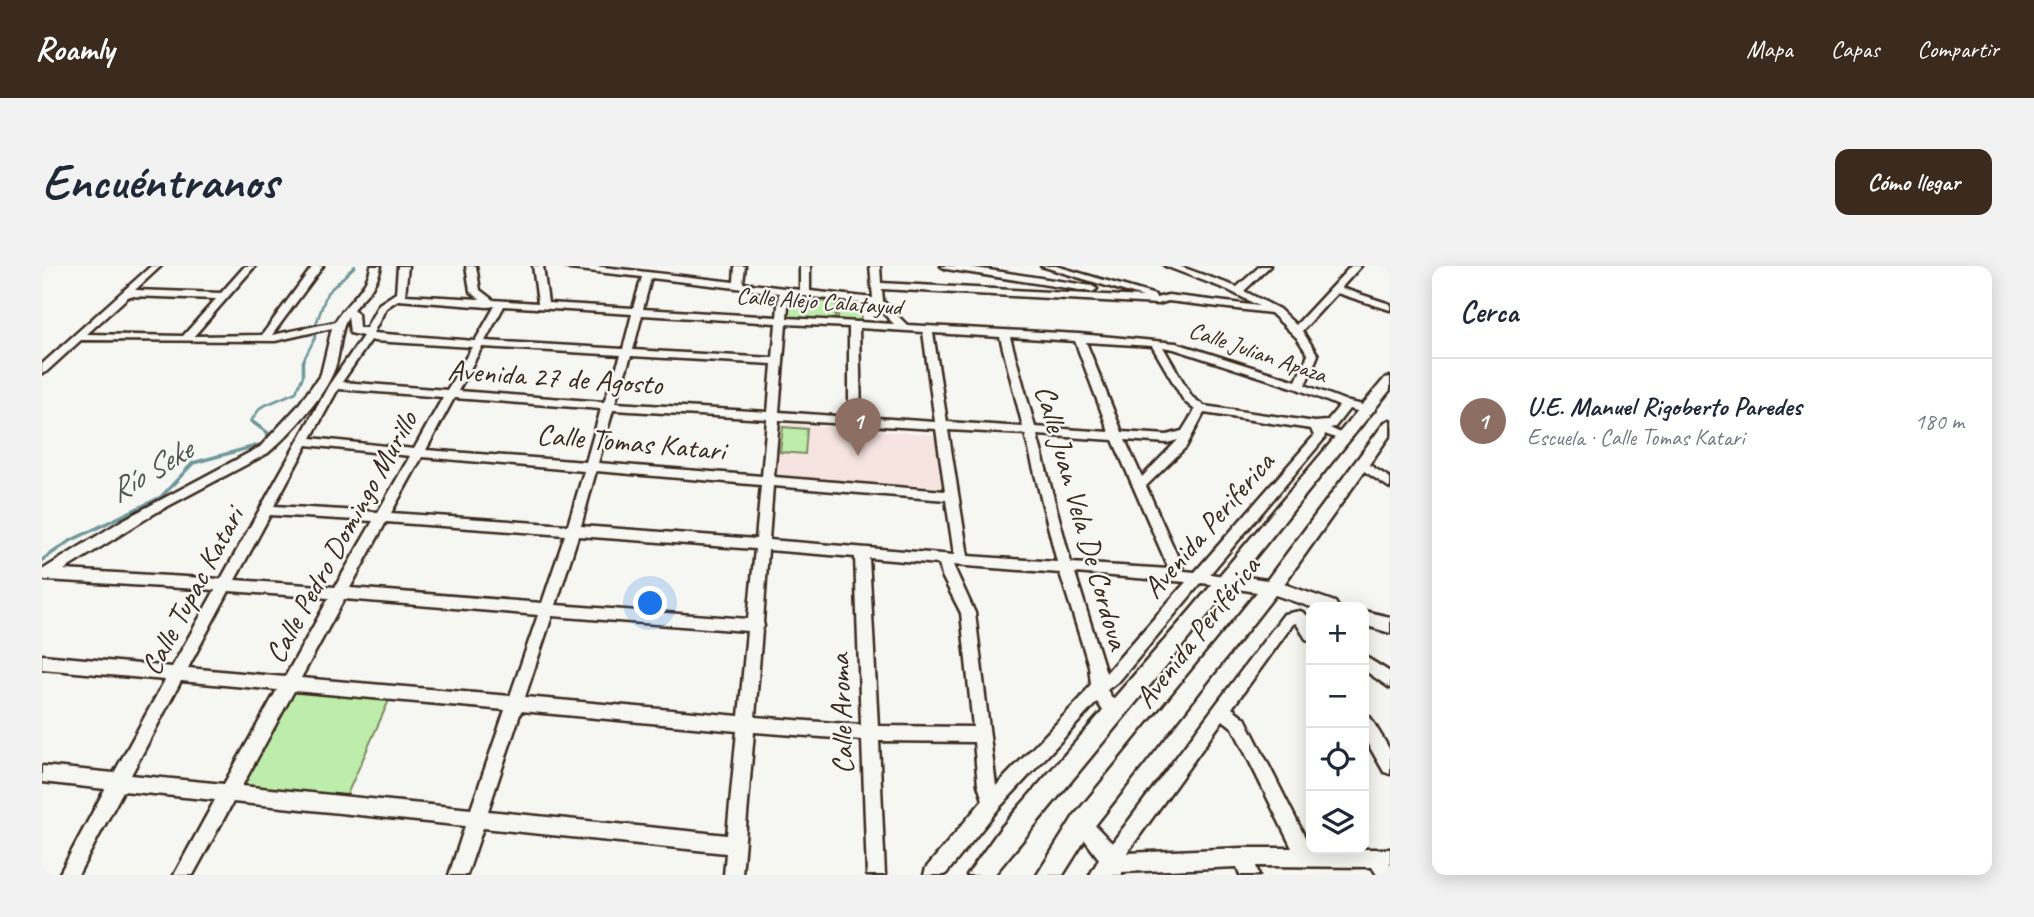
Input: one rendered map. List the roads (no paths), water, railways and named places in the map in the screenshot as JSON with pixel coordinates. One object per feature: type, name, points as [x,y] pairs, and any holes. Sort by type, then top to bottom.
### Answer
[{"type":"street","points":[[42,370],[156,266]]},
{"type":"street","points":[[186,339],[250,266]]},
{"type":"street","points":[[265,338],[318,266]]},
{"type":"street","points":[[45,576],[83,548],[264,450],[277,440],[328,373],[333,336],[347,309],[373,279],[376,266]]},
{"type":"street","points":[[397,297],[401,294],[403,266]]},
{"type":"street","points":[[471,266],[475,291],[494,304]]},
{"type":"street","points":[[538,266],[542,306]]},
{"type":"street","points":[[570,266],[610,267],[738,286],[878,302],[903,327]]},
{"type":"street","points":[[673,277],[676,266]]},
{"type":"street","points":[[738,286],[740,266]]},
{"type":"street","points":[[805,266],[805,293]]},
{"type":"street","points":[[875,266],[878,302]]},
{"type":"street","points":[[946,266],[1019,276],[1155,301]]},
{"type":"street","points":[[1046,266],[1138,291],[1155,301]]},
{"type":"street","points":[[1088,277],[1096,266]]},
{"type":"street","points":[[1172,266],[1276,311],[1296,331],[1312,355],[1299,386]]},
{"type":"street","points":[[1237,292],[1265,266]]},
{"type":"street","points":[[1296,331],[1356,266]]},
{"type":"street","points":[[458,875],[573,531],[647,274]]},
{"type":"street","points":[[878,286],[1155,301],[1179,299],[1276,311]]},
{"type":"street","points":[[1335,289],[1390,307]]},
{"type":"street","points":[[733,875],[770,480],[780,319],[785,292]]},
{"type":"street","points":[[126,293],[224,296]]},
{"type":"street","name":"Calle Alejo Calatayud","points":[[397,297],[1155,343]]},
{"type":"street","name":"Calle Tupac Katari","points":[[68,875],[303,441],[366,334],[373,327],[382,306],[397,297]]},
{"type":"street","name":"Calle Pedro Domingo Murillo","points":[[183,875],[477,345],[494,304]]},
{"type":"street","points":[[347,309],[353,314],[354,331],[374,338],[777,361]]},
{"type":"street","points":[[854,324],[855,421]]},
{"type":"street","points":[[76,337],[265,338],[338,325]]},
{"type":"street","points":[[927,328],[944,426],[962,561]]},
{"type":"street","name":"Calle Juan Vela De Cordova","points":[[933,875],[993,802],[1087,703],[1097,689],[1097,666],[1066,568],[1004,333]]},
{"type":"street","points":[[1079,337],[1117,436],[1179,575]]},
{"type":"street","points":[[1155,343],[1188,399],[1201,409],[1315,426],[1345,438]]},
{"type":"street","name":"Calle Julian Apaza","points":[[1155,343],[1176,346],[1299,386],[1346,405],[1369,410]]},
{"type":"street","name":"Avenida Periférica","points":[[979,875],[1008,837],[1369,410],[1390,381]]},
{"type":"street","name":"Avenida 27 de Agosto","points":[[335,385],[608,406],[1167,439],[1186,434]]},
{"type":"street","points":[[1315,426],[1331,424],[1346,405]]},
{"type":"street","points":[[1138,484],[1145,481],[1182,444],[1201,409]]},
{"type":"street","name":"Avenida Periférica","points":[[1048,875],[1082,824],[1273,586],[1390,425]]},
{"type":"street","name":"Avenida Periferica","points":[[1097,689],[1114,675],[1320,436],[1315,426]]},
{"type":"street","name":"Calle Tomas Katari","points":[[303,441],[417,453],[954,496]]},
{"type":"street","points":[[1362,464],[1390,484]]},
{"type":"street","points":[[265,510],[762,543],[962,561],[1179,575],[1273,586],[1319,602]]},
{"type":"street","name":"Calle Aroma","points":[[862,551],[876,875]]},
{"type":"street","points":[[944,559],[949,576],[968,613],[987,785],[993,802]]},
{"type":"street","points":[[45,576],[226,583],[545,611],[757,626]]},
{"type":"street","points":[[1306,621],[1299,612],[1307,596]]},
{"type":"street","points":[[1107,871],[1289,618],[1306,621]]},
{"type":"street","points":[[1369,619],[1390,625]]},
{"type":"street","points":[[42,662],[746,724],[870,733],[981,735]]},
{"type":"street","points":[[1368,665],[1390,681]]},
{"type":"street","points":[[1097,689],[1114,713]]},
{"type":"street","points":[[1222,709],[1239,723],[1307,858]]},
{"type":"street","points":[[1368,728],[1390,766]]},
{"type":"street","points":[[42,774],[735,845]]},
{"type":"street","points":[[1082,824],[1106,850],[1107,871]]},
{"type":"street","points":[[1107,871],[1246,866],[1307,858],[1385,864]]},
{"type":"waterway","points":[[316,324],[327,293],[355,266]]},
{"type":"waterway","name":"Río Seke","points":[[251,421],[261,407],[296,392],[303,376],[303,361],[315,338],[315,332]]},
{"type":"waterway","name":"Río Seke","points":[[42,560],[70,541],[161,497],[193,463],[267,443],[268,433],[251,421]]},
{"type":"place","name":"U.E. Manuel Rigoberto Paredes","points":[[858,456]]}]
